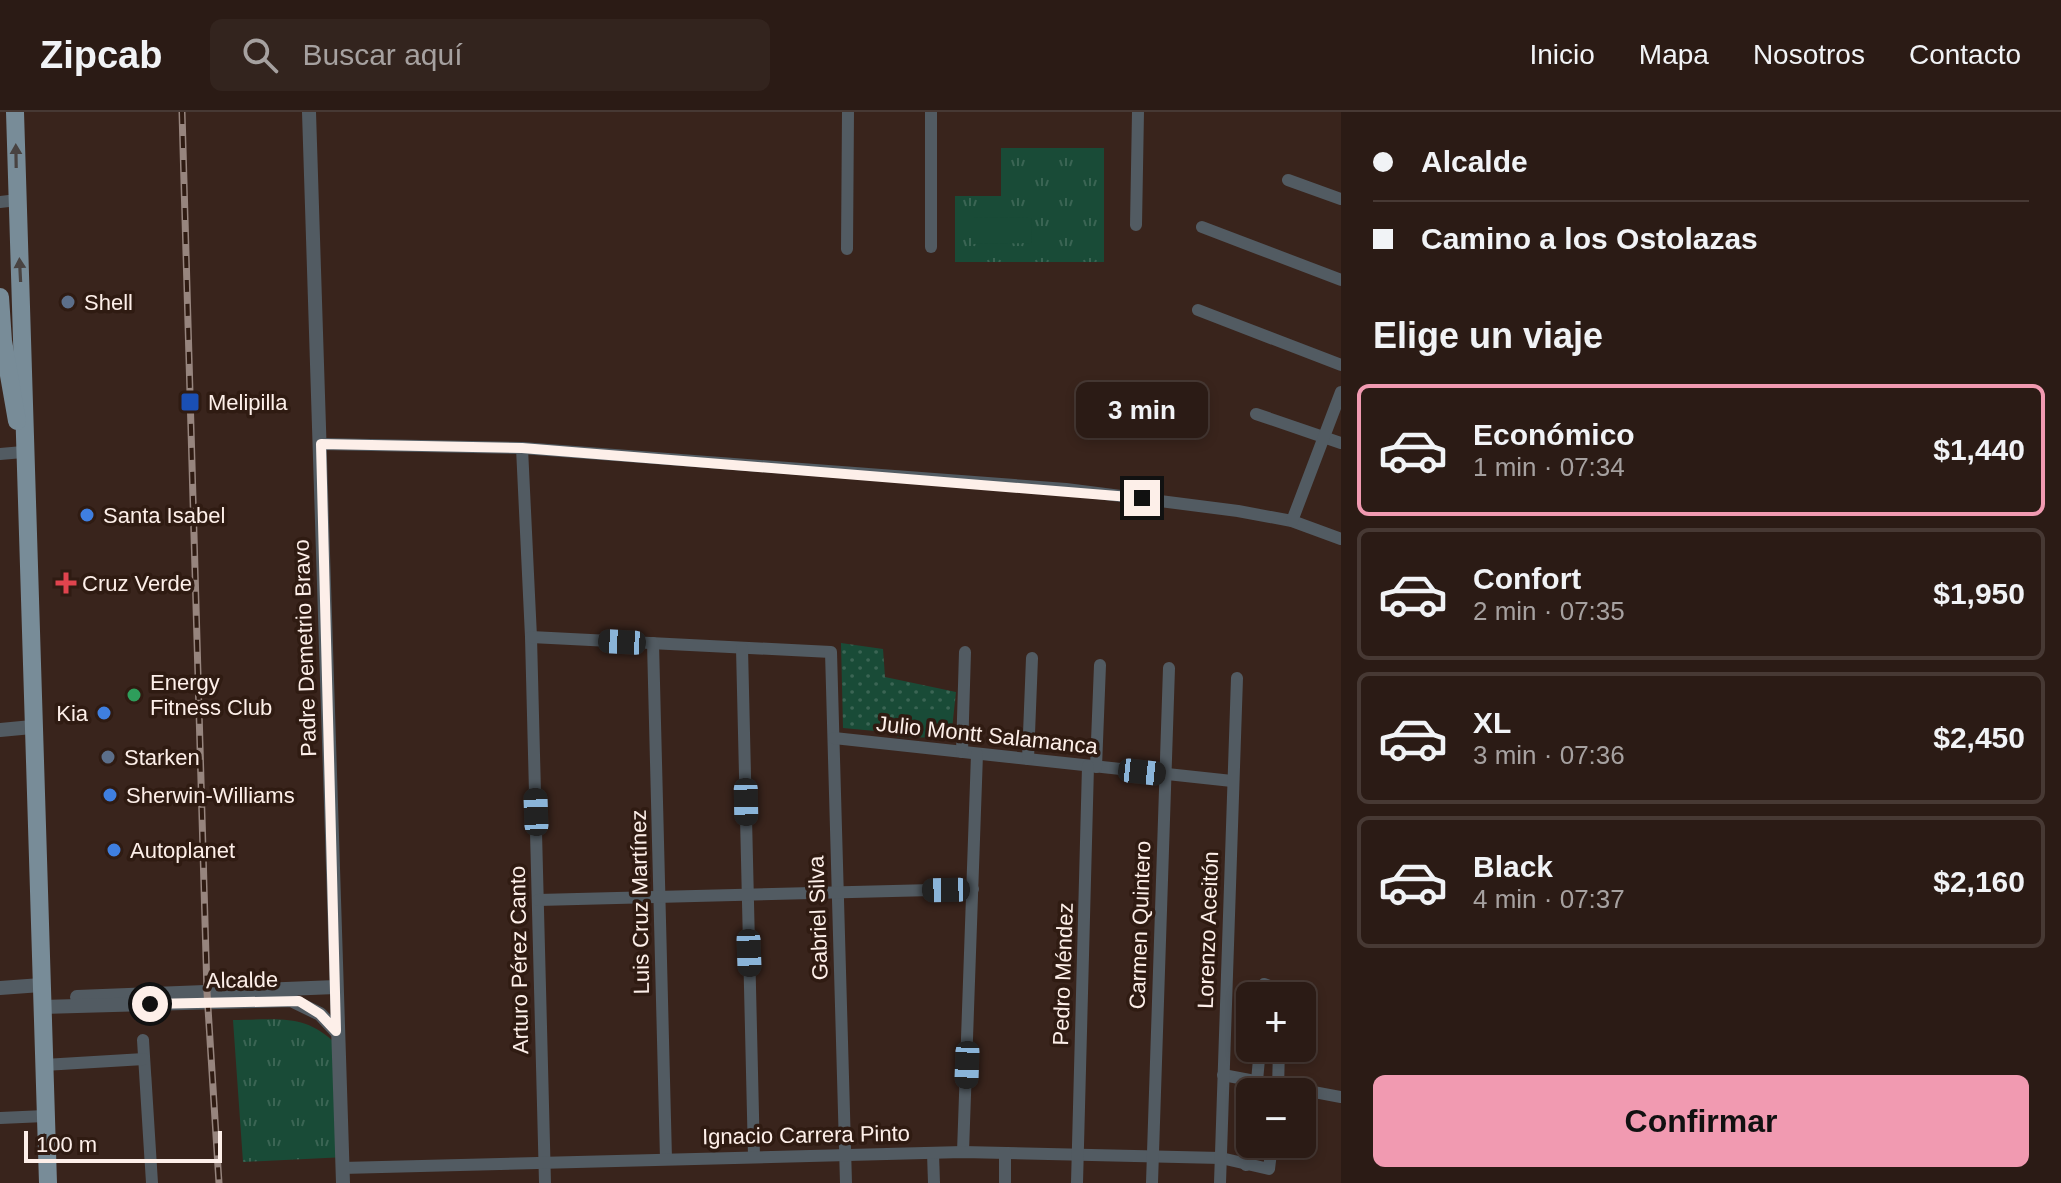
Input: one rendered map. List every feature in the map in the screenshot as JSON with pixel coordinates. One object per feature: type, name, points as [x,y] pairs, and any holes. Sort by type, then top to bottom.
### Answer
[{"type":"main road","points":[[15,112],[8,201],[25,378],[23,452],[48,1183]]},
{"type":"main road","points":[[0,297],[3,341],[23,452]]},
{"type":"street","name":"Padre Demetrio Bravo","points":[[309,112],[343,1175]]},
{"type":"street","points":[[847,249],[848,112]]},
{"type":"street","points":[[931,112],[931,247]]},
{"type":"street","points":[[1136,225],[1138,112]]},
{"type":"street","points":[[1288,180],[1341,199]]},
{"type":"street","points":[[1202,227],[1341,280]]},
{"type":"street","points":[[1198,310],[1341,365]]},
{"type":"street","points":[[1292,521],[1341,392]]},
{"type":"street","points":[[1256,414],[1341,443]]},
{"type":"street","points":[[321,444],[522,448],[1066,489],[1292,521],[1341,539]]},
{"type":"street","name":"Arturo Pérez Canto","points":[[522,448],[531,637],[545,1183]]},
{"type":"street","points":[[0,454],[23,452]]},
{"type":"street","points":[[531,637],[742,648],[754,1157]]},
{"type":"street","name":"Luis Cruz Martínez","points":[[653,643],[666,1159]]},
{"type":"street","name":"Gabriel Silva","points":[[742,648],[831,652],[846,1183]]},
{"type":"street","points":[[962,752],[965,652]]},
{"type":"street","points":[[1028,759],[1032,658]]},
{"type":"street","name":"Pedro Méndez","points":[[1077,1183],[1092,766],[1100,665]]},
{"type":"street","name":"Carmen Quintero","points":[[1152,1183],[1169,668]]},
{"type":"street","name":"Lorenzo Aceitón","points":[[1220,1183],[1237,678]]},
{"type":"street","points":[[0,730],[32,727]]},
{"type":"street","name":"Julio Montt Salamanca","points":[[834,738],[1232,781]]},
{"type":"street","points":[[963,1152],[977,754]]},
{"type":"street","points":[[538,900],[973,889]]},
{"type":"street","name":"Alcalde","points":[[41,997],[336,987]]},
{"type":"street","name":"Alcalde","points":[[0,988],[41,997],[291,1000],[320,1014],[336,1031]]},
{"type":"street","points":[[143,1040],[152,1183]]},
{"type":"street","points":[[44,1065],[144,1059]]},
{"type":"street","points":[[1223,1075],[1236,1079]]},
{"type":"street","points":[[1316,1093],[1341,1097]]},
{"type":"street","points":[[0,1118],[45,1116]]},
{"type":"street","name":"Ignacio Carrera Pinto","points":[[343,1175],[544,1162],[845,1154],[963,1152],[1221,1158],[1269,1169],[1270,1158]]},
{"type":"street","points":[[933,1153],[934,1183]]},
{"type":"street","points":[[1005,1153],[1005,1183]]},
{"type":"street","points":[[1246,1165],[1247,1158]]},
{"type":"green space","points":[[1001,148],[1104,148],[1104,262],[955,262],[955,196],[1001,196]]},
{"type":"green space","points":[[1031,217],[1032,243],[971,244],[971,218]]},
{"type":"green space","points":[[841,643],[883,649],[885,677],[956,692],[951,738],[843,728]]},
{"type":"green space","points":[[898,709],[952,710],[951,738],[897,737]]},
{"type":"green space","points":[[233,1020],[289,1020],[313,1027],[337,1045],[346,1157],[243,1162]]},
{"type":"railway","points":[[182,112],[207,992],[219,1183]]},
{"type":"place","name":"Shell","points":[[68,302]]},
{"type":"place","name":"Melipilla","points":[[190,402]]},
{"type":"place","name":"Santa Isabel","points":[[87,515]]},
{"type":"place","name":"Cruz Verde","points":[[66,583]]},
{"type":"place","name":"Energy Fitness Club","points":[[134,695]]},
{"type":"place","name":"Kia","points":[[104,713]]},
{"type":"place","name":"Starken","points":[[108,757]]},
{"type":"place","name":"Sherwin-Williams","points":[[110,795]]},
{"type":"place","name":"Autoplanet","points":[[114,850]]},
{"type":"route","points":[[150,1004],[299,1001],[320,1014],[336,1031],[321,444],[522,448],[1066,489],[1142,498]]}]
